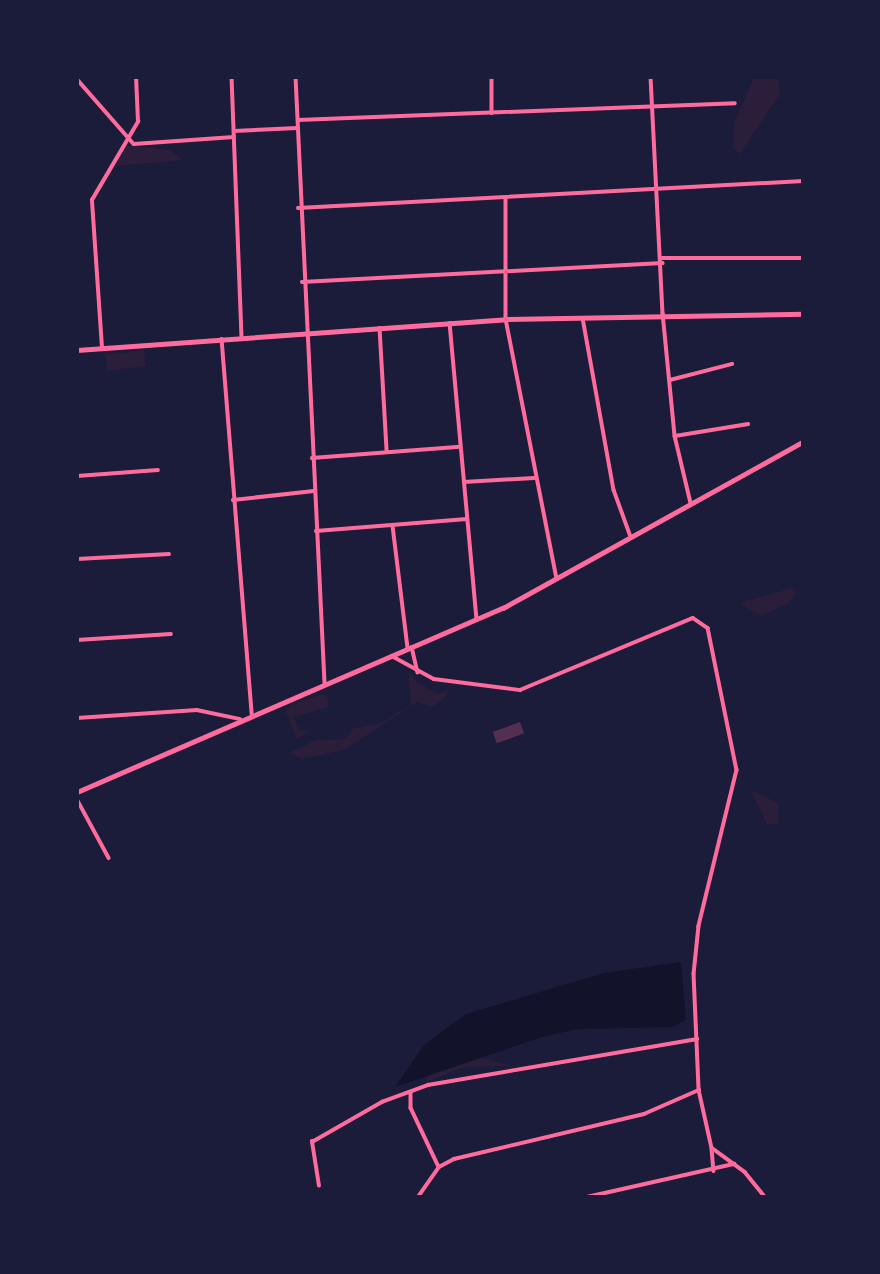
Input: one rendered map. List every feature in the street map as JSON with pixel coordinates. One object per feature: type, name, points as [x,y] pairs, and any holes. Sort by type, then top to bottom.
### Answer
[{"type":"main road","points":[[77,350],[506,319],[663,313],[803,314]]},
{"type":"main road","points":[[77,792],[324,682],[477,619],[558,578],[803,442]]},
{"type":"street","points":[[102,348],[92,200],[138,122],[136,77]]},
{"type":"street","points":[[232,77],[242,337]]},
{"type":"street","points":[[296,77],[298,208],[324,682]]},
{"type":"street","points":[[492,77],[492,113]]},
{"type":"street","points":[[651,77],[660,188],[663,313],[676,436],[691,503]]},
{"type":"street","points":[[77,79],[128,136],[144,146],[234,137]]},
{"type":"street","points":[[298,120],[735,103]]},
{"type":"street","points":[[234,131],[297,128]]},
{"type":"street","points":[[298,208],[803,181]]},
{"type":"street","points":[[506,197],[506,319],[534,478],[558,578]]},
{"type":"street","points":[[302,282],[662,260],[803,258]]},
{"type":"street","points":[[583,316],[614,489],[631,537]]},
{"type":"street","points":[[450,323],[477,619]]},
{"type":"street","points":[[380,328],[387,451]]},
{"type":"street","points":[[222,338],[252,714]]},
{"type":"street","points":[[670,380],[733,364]]},
{"type":"street","points":[[676,436],[748,424]]},
{"type":"street","points":[[312,458],[460,447]]},
{"type":"street","points":[[77,476],[159,470]]},
{"type":"street","points":[[464,482],[534,478]]},
{"type":"street","points":[[233,500],[313,491]]},
{"type":"street","points":[[316,531],[468,519]]},
{"type":"street","points":[[393,526],[410,648],[418,672]]},
{"type":"street","points":[[77,559],[169,554]]},
{"type":"street","points":[[390,655],[418,672],[520,690],[693,618],[708,628],[737,770],[699,926],[699,1090],[712,1148],[714,1171]]},
{"type":"street","points":[[77,640],[171,634]]},
{"type":"street","points":[[77,718],[197,710],[240,719]]},
{"type":"street","points":[[77,799],[109,858]]},
{"type":"street","points":[[319,1186],[312,1142],[411,1092],[697,1039]]},
{"type":"street","points":[[418,1197],[421,1188],[439,1167],[644,1114],[699,1090]]},
{"type":"street","points":[[411,1092],[411,1108],[439,1167]]},
{"type":"street","points":[[712,1148],[734,1164],[765,1197]]},
{"type":"street","points":[[587,1197],[714,1171],[734,1164]]},
{"type":"shaded area","points":[[754,77],[778,77],[780,94],[740,154],[733,149],[734,123]]},
{"type":"shaded area","points":[[127,145],[171,150],[183,160],[115,166]]},
{"type":"shaded area","points":[[144,350],[146,366],[107,371],[105,355]]},
{"type":"shaded area","points":[[792,588],[796,592],[789,603],[761,616],[740,603]]},
{"type":"shaded area","points":[[409,671],[417,683],[438,694],[448,690],[447,696],[433,707],[417,702],[344,750],[301,759],[289,753],[316,740],[345,739],[354,728],[381,723],[411,705]]},
{"type":"shaded area","points":[[327,695],[329,707],[294,717],[299,731],[310,731],[297,739],[286,712],[290,705]]},
{"type":"shaded area","points":[[751,790],[778,803],[779,823],[767,825]]},
{"type":"shaded area","points":[[681,962],[686,1020],[672,1027],[578,1029],[542,1037],[395,1087],[425,1044],[466,1014],[604,973]]},
{"type":"shaded area","points":[[477,1056],[511,1066],[464,1067],[426,1082],[428,1075]]},
{"type":"building","points":[[520,722],[524,733],[497,743],[493,732]]}]
